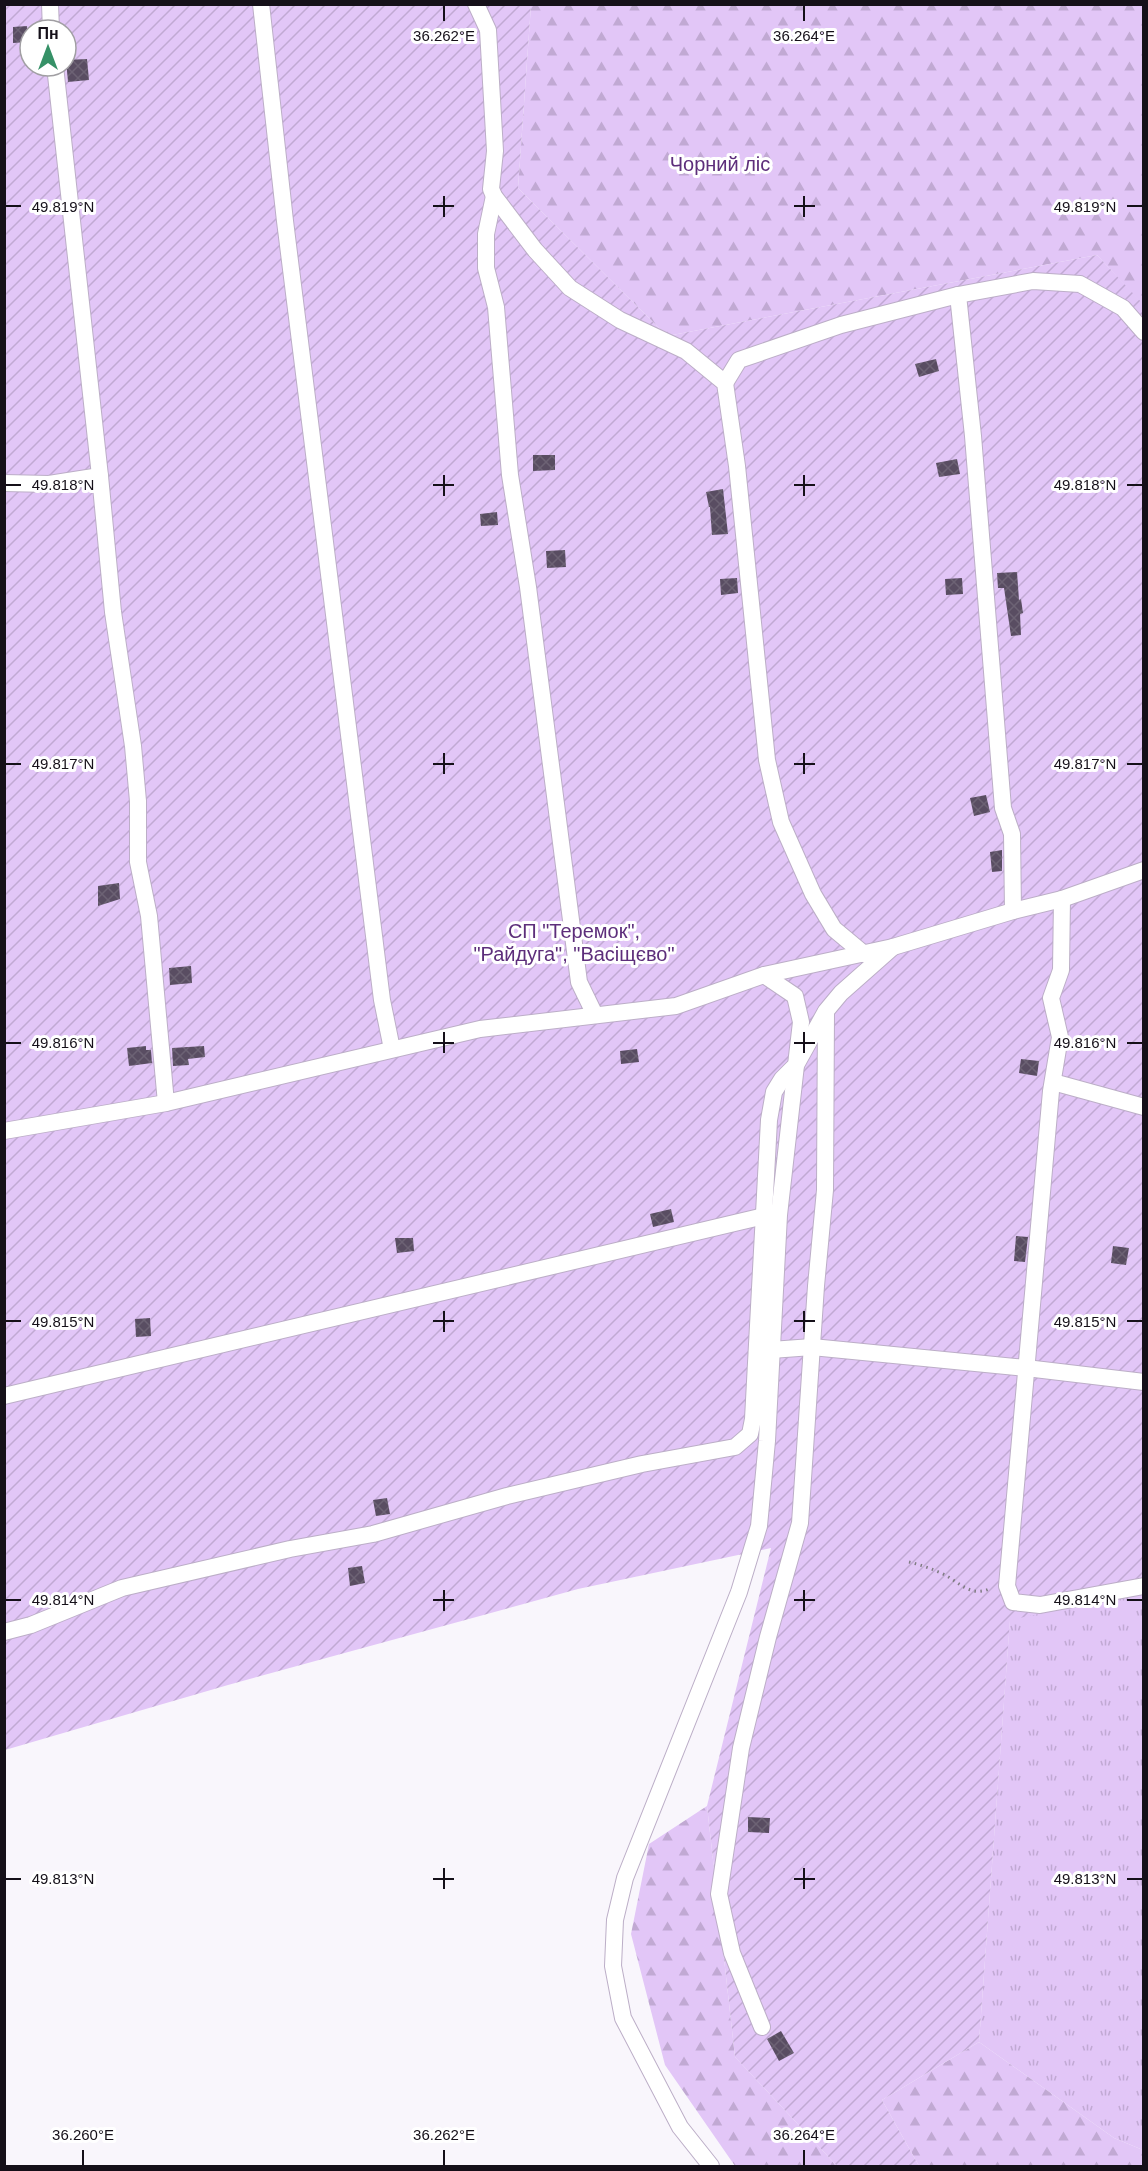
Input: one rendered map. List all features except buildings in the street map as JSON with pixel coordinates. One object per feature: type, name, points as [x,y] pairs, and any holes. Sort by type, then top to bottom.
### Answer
[{"type":"street","points":[[261,4],[285,221],[380,988],[392,1049]]},
{"type":"street","points":[[476,4],[488,30],[495,151],[491,189],[494,196],[535,250],[570,288],[620,320],[686,351],[725,383]]},
{"type":"street","points":[[56,78],[113,612],[133,746],[138,801],[138,862],[149,916],[166,1102]]},
{"type":"street","points":[[494,196],[486,234],[486,268],[496,307],[510,475],[528,587],[579,982],[595,1015]]},
{"type":"street","points":[[864,954],[834,929],[813,894],[782,822],[767,760],[725,383],[739,360],[841,325],[958,295],[1033,281],[1080,284],[1123,308],[1143,332]]},
{"type":"street","points":[[958,295],[973,436],[1003,808],[1012,834],[1013,910]]},
{"type":"street","points":[[4,483],[49,484],[100,476]]},
{"type":"street","points":[[4,1131],[166,1102],[480,1029],[676,1006],[764,975],[893,947],[1013,910],[1062,899],[1143,870]]},
{"type":"street","points":[[1062,899],[1061,970],[1052,998],[1060,1037],[1053,1083],[1006,1586],[1013,1602],[1040,1605],[1143,1586]]},
{"type":"street","points":[[4,1632],[31,1625],[122,1588],[290,1549],[373,1534],[507,1496],[642,1464],[735,1447],[750,1434],[753,1419],[769,1120],[774,1092],[782,1079],[796,1065],[826,1011],[841,993],[893,947]]},
{"type":"street","points":[[711,2166],[680,2127],[623,2018],[613,1966],[615,1920],[625,1878],[740,1592],[759,1526],[767,1441],[779,1215],[801,1022],[795,996],[764,975]]},
{"type":"street","points":[[762,2026],[732,1953],[719,1894],[741,1748],[768,1637],[800,1523],[825,1190],[826,1011]]},
{"type":"street","points":[[1053,1083],[1143,1107]]},
{"type":"street","points":[[4,1396],[765,1216]]},
{"type":"street","points":[[771,1350],[812,1347],[1026,1368],[1143,1383]]},
{"type":"path","points":[[909,1562],[930,1568],[964,1589],[984,1592],[998,1584],[1007,1573]]},
{"type":"green space","name":"СП \"Теремок\", \"Райдуга\", \"Васіщєво\"","points":[[5,5],[531,5],[518,188],[667,336],[1097,255],[1144,305],[1143,1592],[1010,1620],[979,2042],[882,2100],[919,2166],[837,2166],[735,2057],[707,1806],[771,1548],[578,1589],[228,1685],[5,1750]]},
{"type":"green space","name":"Чорний ліс","points":[[531,5],[1143,5],[1143,305],[1097,255],[667,336],[518,188]]},
{"type":"green space","points":[[1143,1592],[1143,2150],[1114,2138],[979,2042],[1010,1619]]},
{"type":"green space","points":[[707,1806],[735,2057],[837,2166],[735,2166],[665,2065],[631,1934],[649,1844]]},
{"type":"green space","points":[[979,2042],[1114,2138],[1143,2150],[1143,2166],[919,2166],[882,2100]]}]
